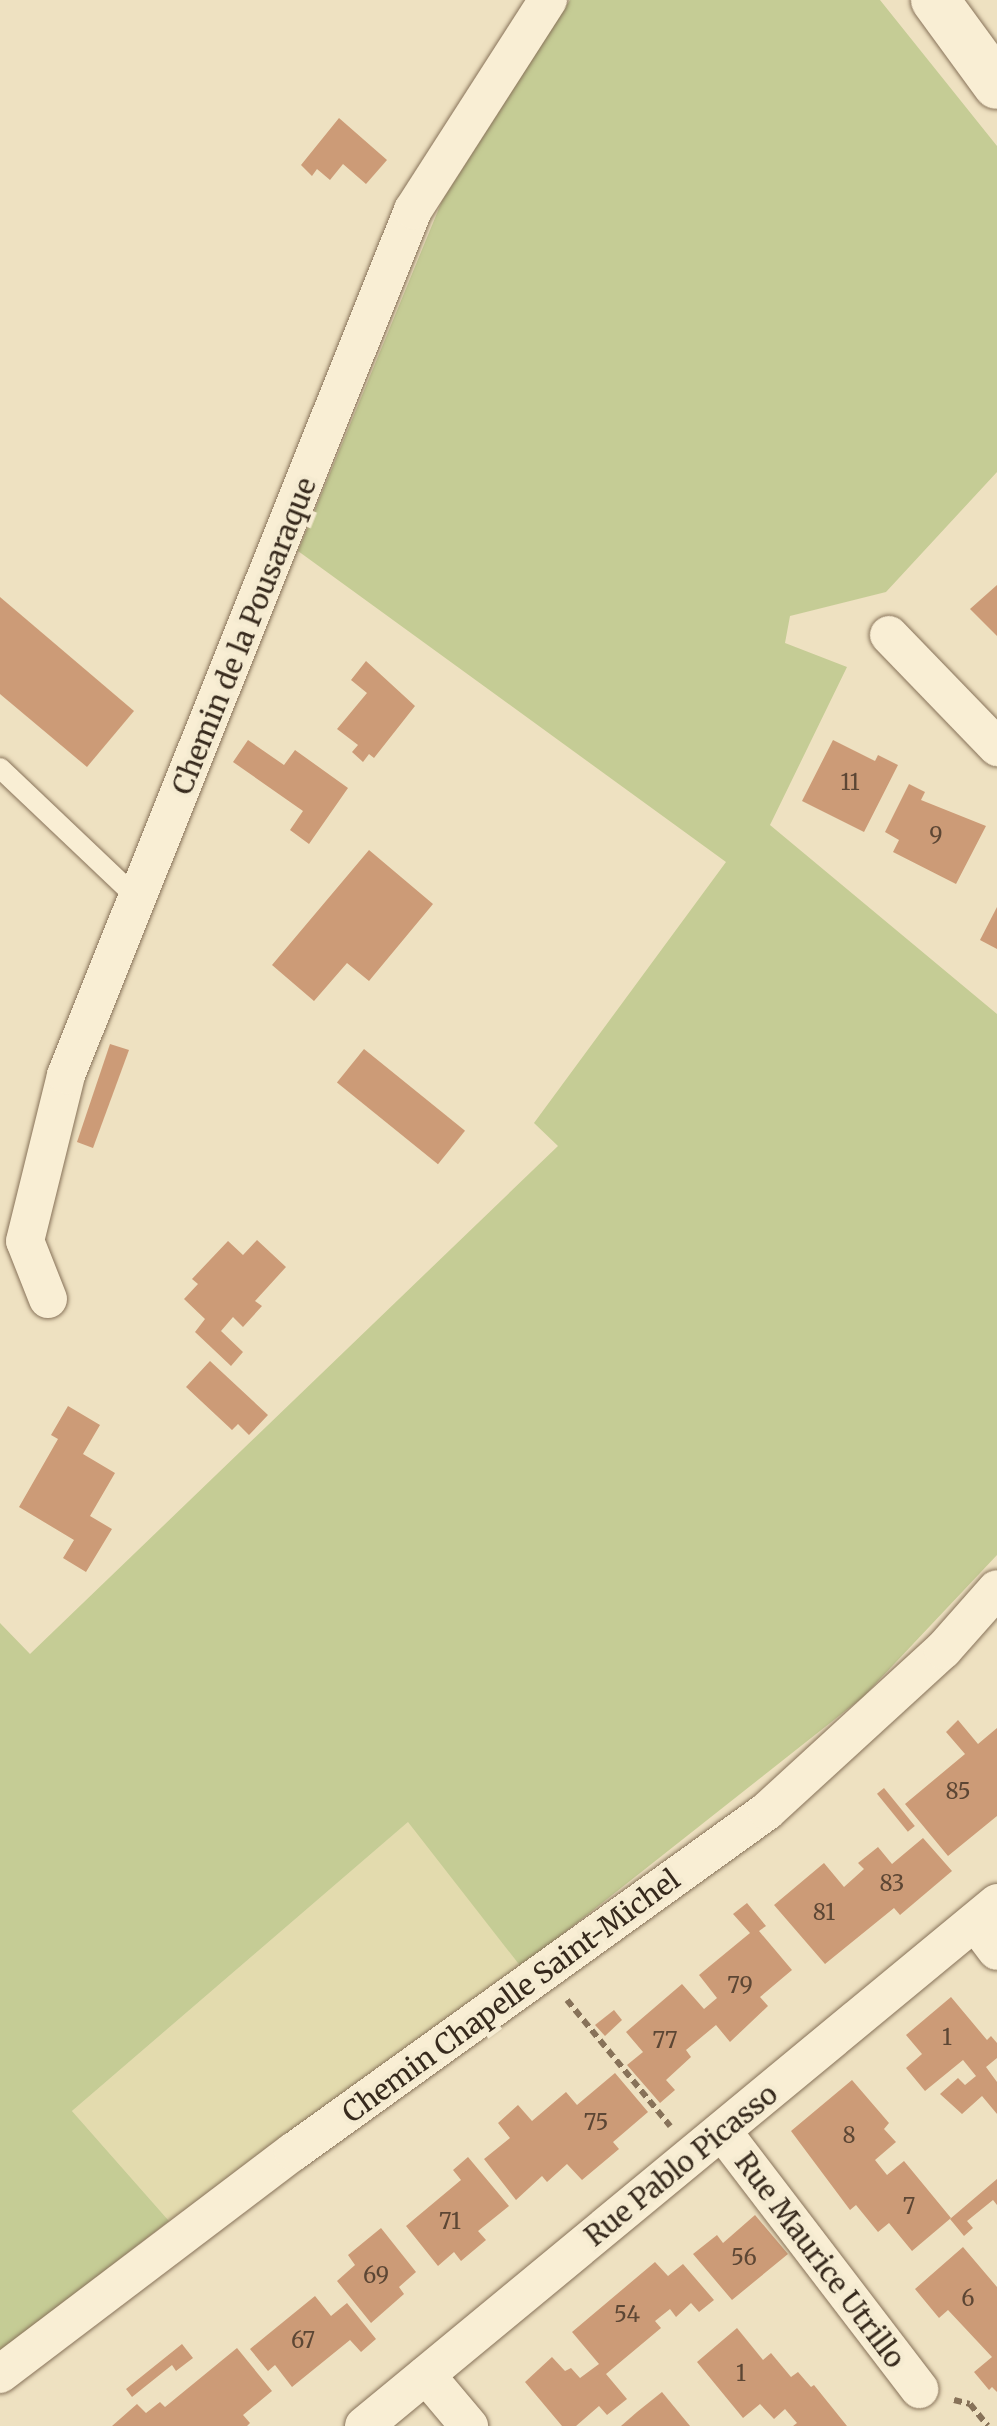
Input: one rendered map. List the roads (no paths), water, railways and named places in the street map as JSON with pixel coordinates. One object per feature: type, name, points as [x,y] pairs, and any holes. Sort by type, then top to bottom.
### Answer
[{"type":"street","name":"Chemin de la Pousaraque","points":[[48,1299],[30,1262],[27,1222],[66,1074],[414,210],[548,0]]},
{"type":"street","points":[[935,0],[997,85]]},
{"type":"street","points":[[889,635],[997,748]]},
{"type":"street","name":"Chemin Chapelle Saint-Michel","points":[[0,2374],[292,2152],[768,1812],[943,1650],[997,1589]]},
{"type":"street","name":"Rue Pablo Picasso","points":[[364,2426],[707,2143],[990,1925]]},
{"type":"street","name":"Rue Maurice Utrillo","points":[[707,2143],[919,2389]]},
{"type":"street","points":[[426,2375],[469,2426]]},
{"type":"lane","points":[[0,768],[138,899]]}]
